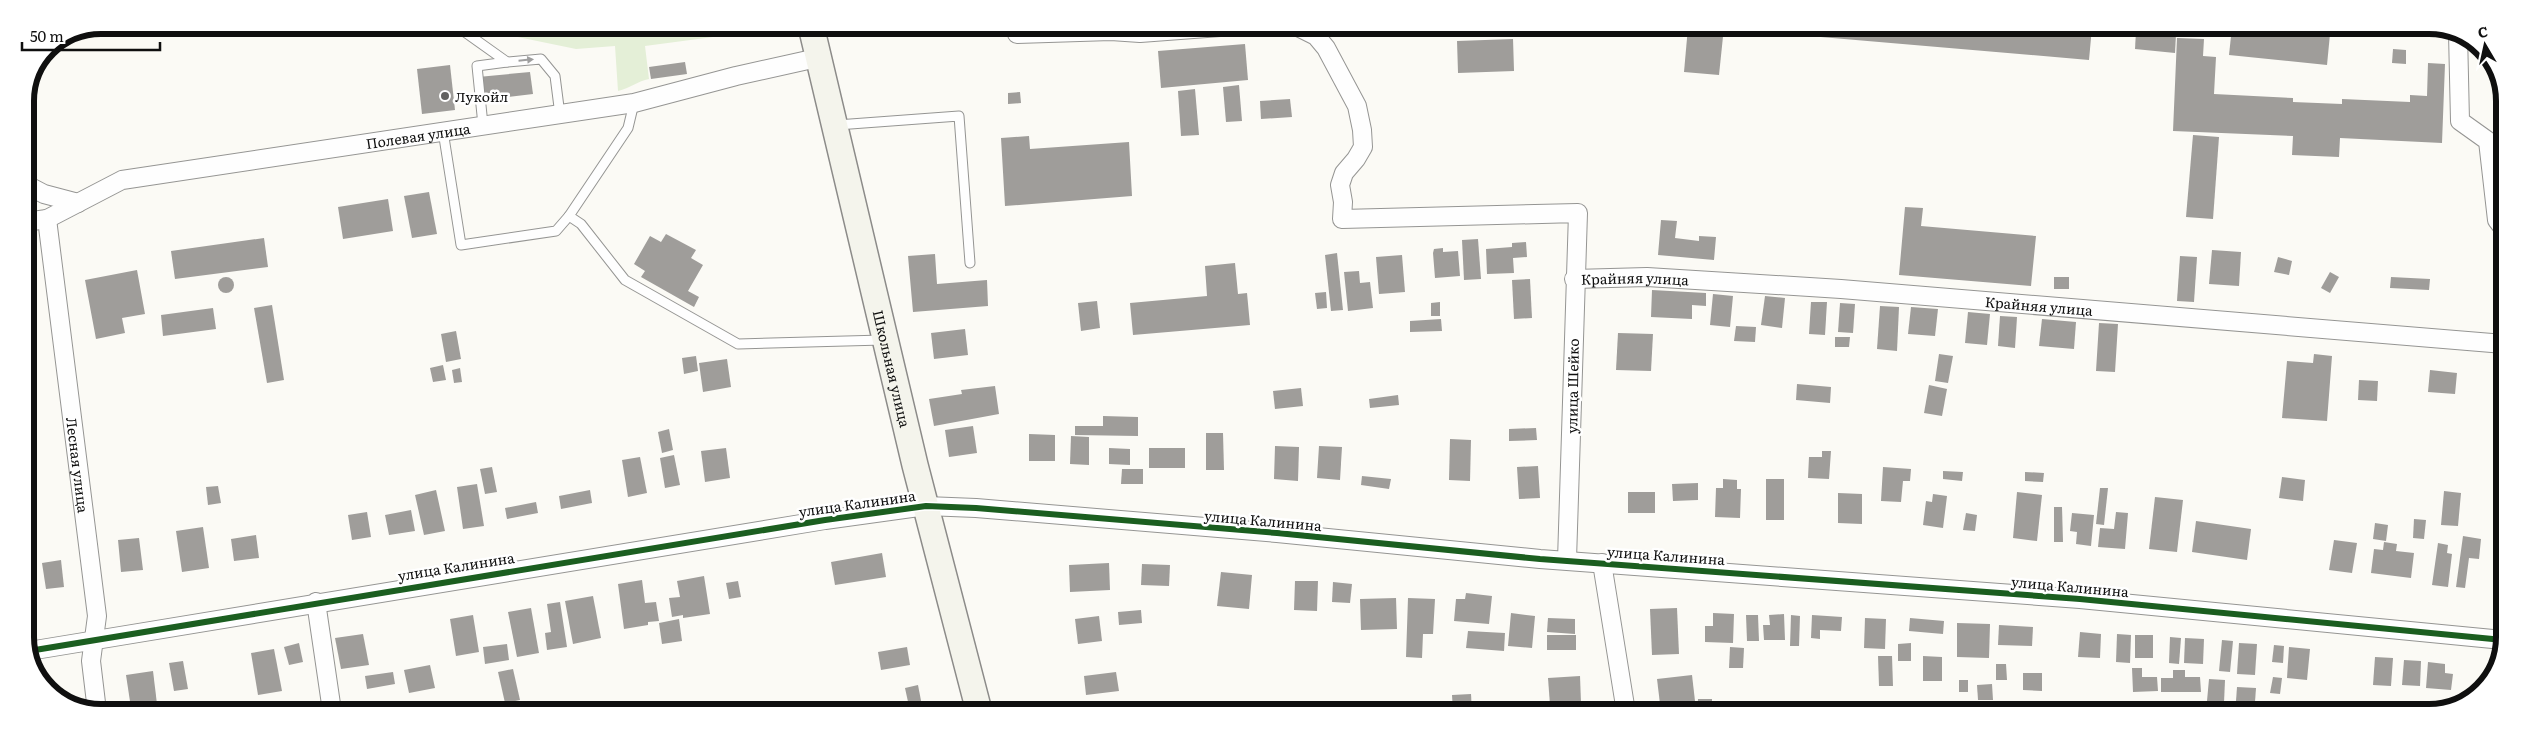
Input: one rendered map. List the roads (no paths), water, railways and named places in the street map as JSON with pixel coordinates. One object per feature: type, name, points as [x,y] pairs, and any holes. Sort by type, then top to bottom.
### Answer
[{"type":"street","name":"Школьная улица","points":[[812,34],[926,506],[977,704]]},
{"type":"street","name":"улица Шейко","points":[[1312,34],[1326,48],[1357,106],[1363,147],[1344,174],[1340,185],[1343,202],[1342,219],[1578,213],[1574,279],[1567,560]]},
{"type":"street","points":[[2458,41],[2460,121],[2488,141],[2496,211]]},
{"type":"street","name":"Полевая улица","points":[[34,220],[47,218],[122,180],[634,103],[736,76],[817,58]]},
{"type":"street","points":[[34,189],[44,194],[78,203]]},
{"type":"street","name":"Лесная улица","points":[[47,218],[97,616],[91,661],[96,704]]},
{"type":"street","name":"Крайняя улица","points":[[1574,279],[1648,277],[1841,289],[2496,343]]},
{"type":"street","name":"улица Калинина","points":[[35,650],[815,521],[926,506],[976,508],[1602,563],[2080,599],[2496,639]]},
{"type":"street","points":[[1602,563],[1625,704]]},
{"type":"street","points":[[316,602],[331,704]]},
{"type":"lane","points":[[467,34],[507,62]]},
{"type":"lane","points":[[482,125],[476,66],[507,62],[541,59],[555,76],[560,115]]},
{"type":"lane","points":[[443,131],[461,245],[556,231],[569,216],[628,128],[634,103]]},
{"type":"lane","points":[[834,125],[959,116],[970,262]]},
{"type":"lane","points":[[569,216],[581,224],[625,280],[738,344],[886,340]]},
{"type":"place","name":"Лукойл","points":[[445,96]]}]
